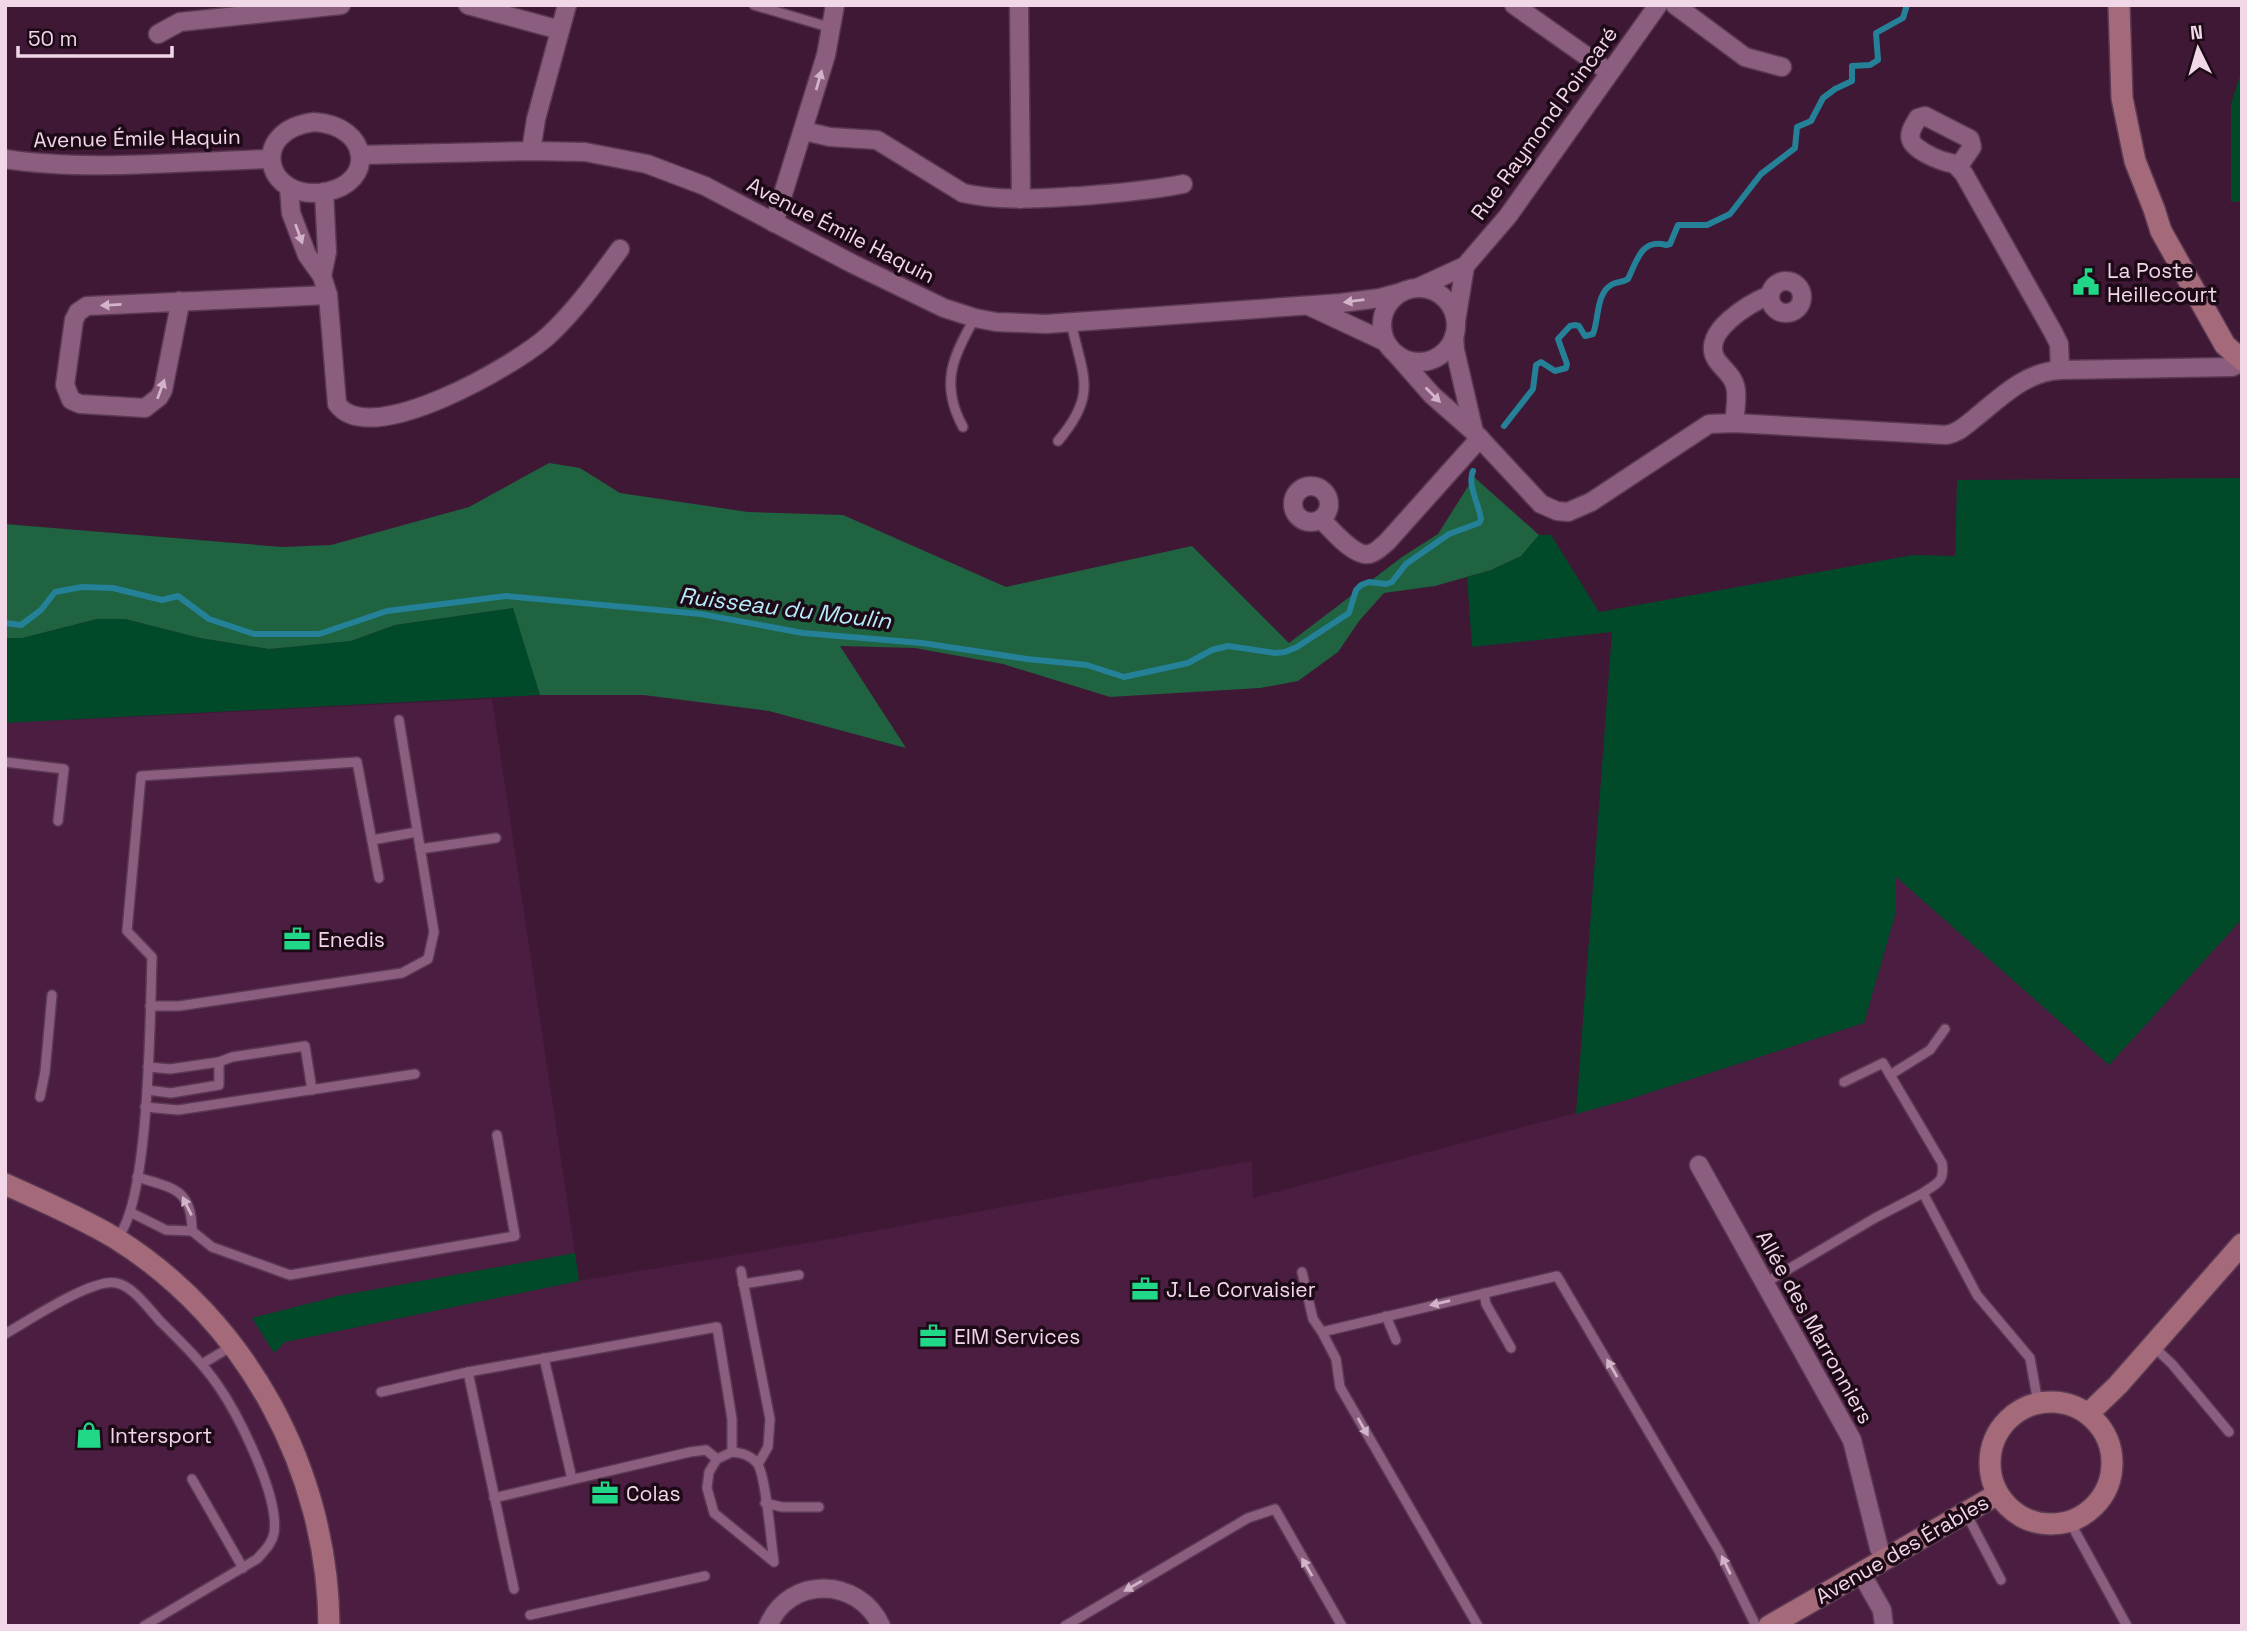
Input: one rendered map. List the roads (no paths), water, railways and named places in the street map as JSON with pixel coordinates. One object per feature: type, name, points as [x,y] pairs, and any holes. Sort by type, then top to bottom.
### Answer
[{"type":"street","points":[[158,34],[180,22],[253,10],[341,5]]},
{"type":"street","points":[[468,5],[560,30]]},
{"type":"street","points":[[531,151],[536,119],[567,5]]},
{"type":"street","points":[[774,223],[804,131],[832,28],[835,5]]},
{"type":"street","points":[[1018,5],[1021,199]]},
{"type":"street","points":[[1514,5],[1609,72]]},
{"type":"street","name":"Rue Raymond Poincaré","points":[[1409,290],[1465,265],[1508,216],[1658,5]]},
{"type":"street","points":[[1675,5],[1745,57],[1782,67]]},
{"type":"street","points":[[1391,348],[1407,360],[1418,362],[1430,360],[1449,346],[1455,329],[1447,301],[1428,289],[1409,290],[1385,308],[1382,331],[1391,348],[1432,395],[1477,435],[1541,504],[1557,511],[1569,512],[1591,502],[1709,424],[1734,423],[1946,436],[1960,429],[2028,377],[2049,370],[2232,367],[2242,359],[2238,338],[2172,227],[2154,209],[2135,161],[2124,119],[2119,5]]},
{"type":"street","points":[[314,122],[330,124],[346,131],[356,141],[360,155],[357,172],[347,183],[324,192],[310,193],[289,187],[278,179],[270,159],[272,146],[287,130],[296,125],[314,122]]},
{"type":"street","points":[[804,131],[830,137],[877,140],[963,193],[989,198],[1021,199],[1151,191],[1183,184]]},
{"type":"street","name":"Avenue Émile Haquin","points":[[360,155],[585,152],[647,164],[705,186],[853,264],[944,308],[975,318],[1021,324],[1306,305],[1380,298],[1409,290]]},
{"type":"street","name":"Avenue Émile Haquin","points":[[5,159],[36,164],[76,165],[270,159]]},
{"type":"street","points":[[1956,165],[1964,174],[2053,332],[2059,344],[2060,370]]},
{"type":"street","points":[[289,187],[291,212],[307,255],[322,276],[328,295],[337,404],[349,415],[367,419],[448,396],[526,354],[569,315],[620,249]]},
{"type":"street","points":[[322,276],[327,252],[324,192]]},
{"type":"street","points":[[1465,265],[1455,329],[1455,350],[1477,435]]},
{"type":"street","points":[[179,301],[163,390],[152,405],[132,408],[80,404],[71,400],[65,384],[74,320],[78,312],[87,306],[179,301],[328,295]]},
{"type":"street","points":[[1734,423],[1736,390],[1728,372],[1715,358],[1713,350],[1717,333],[1748,304],[1770,295]]},
{"type":"street","name":"Avenue Émile Haquin","points":[[1306,305],[1391,348]]},
{"type":"street","points":[[1321,519],[1358,553],[1367,555],[1374,552],[1387,542],[1477,435]]},
{"type":"street","name":"Allée des Marronniers","points":[[1699,1165],[1852,1440],[1878,1548],[1885,1559]]},
{"type":"street","points":[[5,1184],[83,1220],[152,1264],[187,1294],[233,1346],[271,1404],[301,1468],[321,1541],[329,1626]]},
{"type":"street","points":[[2088,1414],[2118,1385],[2242,1244]]},
{"type":"street","points":[[2056,1402],[2077,1407],[2088,1414],[2106,1436],[2113,1458],[2112,1471],[2099,1502],[2070,1521],[2043,1524],[2030,1521],[2012,1510],[1998,1494],[1990,1464],[1994,1441],[2009,1418],[2038,1403],[2056,1402]]},
{"type":"street","name":"Avenue des Érables","points":[[1769,1626],[1998,1494]]},
{"type":"street","points":[[1861,1573],[1882,1610],[1884,1626]]},
{"type":"street","points":[[768,1626],[786,1601],[806,1590],[820,1587],[853,1594],[874,1612],[881,1626]]},
{"type":"lane","points":[[754,5],[832,28]]},
{"type":"lane","points":[[963,427],[953,405],[950,386],[955,358],[975,318]]},
{"type":"lane","points":[[1058,441],[1071,426],[1085,389],[1084,370],[1071,321]]},
{"type":"lane","points":[[150,1006],[179,1006],[402,973],[428,959],[434,932],[399,720]]},
{"type":"lane","points":[[5,762],[64,769],[58,821]]},
{"type":"lane","points":[[116,1239],[126,1228],[130,1212],[137,1177],[147,1090],[152,957],[127,931],[141,776],[357,762],[379,878]]},
{"type":"lane","points":[[372,840],[417,832]]},
{"type":"lane","points":[[420,849],[496,838]]},
{"type":"lane","points":[[40,1097],[52,995]]},
{"type":"lane","points":[[1890,1075],[1930,1050],[1945,1029]]},
{"type":"lane","points":[[148,1067],[170,1069],[305,1046],[312,1090]]},
{"type":"lane","points":[[147,1090],[171,1093],[219,1085],[219,1062]]},
{"type":"lane","points":[[1765,1283],[1923,1193],[1941,1180],[1944,1174],[1942,1163],[1883,1063],[1844,1082]]},
{"type":"lane","points":[[145,1107],[178,1110],[415,1074]]},
{"type":"lane","points":[[130,1212],[166,1230],[192,1231],[212,1247],[290,1275],[515,1236],[497,1135]]},
{"type":"lane","points":[[137,1177],[178,1190],[192,1211],[192,1231]]},
{"type":"lane","points":[[1923,1193],[1977,1295],[2030,1358],[2038,1403]]},
{"type":"lane","points":[[741,1271],[770,1419],[768,1447],[758,1464],[774,1562],[714,1513],[707,1488],[709,1472],[717,1459],[732,1452],[744,1453],[758,1464]]},
{"type":"lane","points":[[1302,1272],[1313,1318],[1336,1359],[1340,1387],[1478,1626]]},
{"type":"lane","points":[[743,1284],[799,1275]]},
{"type":"lane","points":[[1322,1332],[1558,1276],[1719,1550],[1756,1626]]},
{"type":"lane","points":[[5,1334],[85,1289],[108,1282],[119,1283],[134,1294],[202,1364],[235,1414],[266,1484],[273,1510],[274,1535],[257,1559],[144,1626]]},
{"type":"lane","points":[[1483,1293],[1486,1304],[1511,1348]]},
{"type":"lane","points":[[1386,1316],[1396,1340]]},
{"type":"lane","points":[[381,1392],[468,1372],[717,1327],[732,1419],[732,1452]]},
{"type":"lane","points":[[202,1364],[233,1346]]},
{"type":"lane","points":[[2152,1346],[2172,1364],[2230,1432]]},
{"type":"lane","points":[[544,1358],[572,1479]]},
{"type":"lane","points":[[468,1372],[514,1589]]},
{"type":"lane","points":[[494,1498],[690,1452],[706,1450],[717,1459]]},
{"type":"lane","points":[[192,1479],[243,1568]]},
{"type":"lane","points":[[765,1503],[782,1507],[819,1507]]},
{"type":"lane","points":[[1065,1626],[1248,1518],[1275,1509],[1342,1626]]},
{"type":"lane","points":[[1966,1513],[2001,1580]]},
{"type":"lane","points":[[2070,1521],[2127,1626]]},
{"type":"lane","points":[[530,1615],[705,1576]]},
{"type":"waterway","name":"Ruisseau du Moulin","points":[[1504,426],[1533,389],[1536,365],[1541,362],[1555,371],[1566,368],[1558,339],[1570,326],[1579,326],[1585,336],[1593,334],[1600,301],[1606,289],[1628,279],[1641,252],[1646,248],[1651,245],[1670,244],[1678,225],[1707,225],[1730,214],[1761,174],[1795,148],[1797,127],[1811,121],[1823,98],[1852,81],[1852,66],[1870,65],[1878,60],[1876,33],[1903,18],[1907,5]]},
{"type":"waterway","name":"Ruisseau du Moulin","points":[[5,623],[21,625],[41,610],[55,592],[82,587],[113,588],[162,600],[178,596],[209,619],[254,634],[319,634],[387,611],[506,596],[701,614],[803,633],[922,643],[1087,665],[1124,677],[1188,663],[1212,650],[1228,646],[1275,653],[1297,647],[1349,613],[1356,590],[1361,585],[1369,582],[1392,582],[1406,564],[1449,534],[1479,523],[1481,519],[1471,482],[1473,471]]},
{"type":"place","name":"La Poste Heillecourt","points":[[2086,282]]},
{"type":"place","name":"Enedis","points":[[297,939]]},
{"type":"place","name":"J. Le Corvaisier","points":[[1145,1289]]},
{"type":"place","name":"EIM Services","points":[[933,1336]]},
{"type":"place","name":"Intersport","points":[[89,1435]]},
{"type":"place","name":"Colas","points":[[605,1493]]}]
